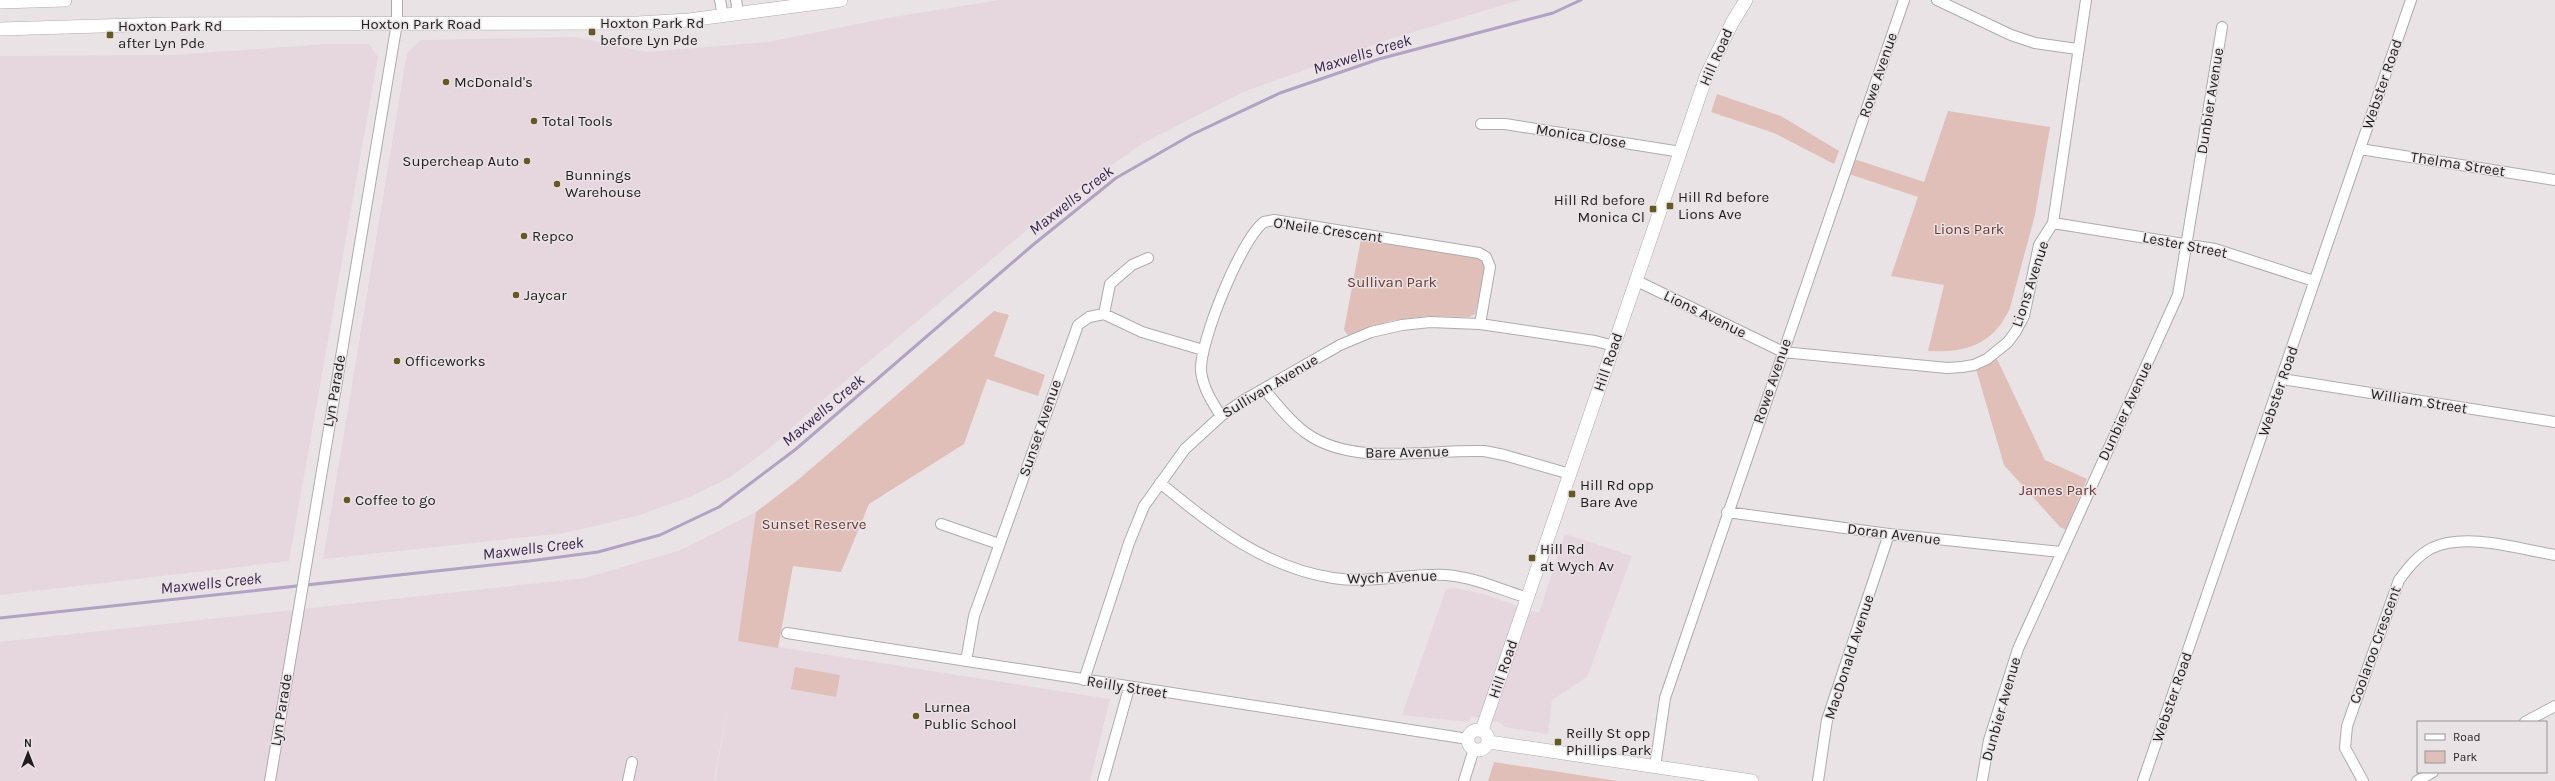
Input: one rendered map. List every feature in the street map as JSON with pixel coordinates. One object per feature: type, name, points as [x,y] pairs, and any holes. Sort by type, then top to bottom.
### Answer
[{"type":"main road","points":[[0,2],[65,0]]},
{"type":"main road","name":"Hoxton Park Road","points":[[0,29],[153,25],[608,23],[689,20],[840,0]]},
{"type":"main road","name":"Hill Road","points":[[1482,730],[1707,74],[1732,23],[1746,0]]},
{"type":"main road","points":[[1474,730],[1482,730],[1488,734],[1489,742],[1482,750],[1471,744],[1474,730]]},
{"type":"main road","points":[[1489,742],[1752,781]]},
{"type":"street","name":"Lyn Parade","points":[[270,781],[305,562],[397,23],[397,0]]},
{"type":"street","points":[[720,0],[723,16]]},
{"type":"street","points":[[736,0],[738,13]]},
{"type":"street","name":"Rowe Avenue","points":[[1655,766],[1665,698],[1727,512],[1904,0]]},
{"type":"street","points":[[1937,0],[2017,37],[2035,43],[2077,49]]},
{"type":"street","name":"Lions Avenue","points":[[1637,281],[1783,352],[1947,368],[1974,365],[1999,350],[2016,331],[2024,316],[2040,245],[2053,223],[2077,49],[2086,0]]},
{"type":"street","name":"Webster Road","points":[[2144,781],[2411,0]]},
{"type":"street","name":"Dunbier Avenue","points":[[1982,781],[1989,740],[2018,649],[2178,295],[2222,27]]},
{"type":"street","name":"Monica Close","points":[[1481,124],[1505,124],[1681,152]]},
{"type":"street","name":"Thelma Street","points":[[2360,148],[2555,180]]},
{"type":"street","name":"O'Neile Crescent","points":[[1221,416],[1208,395],[1202,379],[1203,350],[1239,257],[1258,228],[1264,222],[1270,220],[1479,253],[1486,257],[1490,267],[1480,324]]},
{"type":"street","name":"Lester Street","points":[[2053,223],[2215,249],[2314,281]]},
{"type":"street","points":[[1148,258],[1132,265],[1110,284],[1104,314],[1113,316],[1142,332],[1203,350]]},
{"type":"street","name":"Sunset Avenue","points":[[966,661],[973,621],[1074,332],[1082,320],[1094,315],[1104,314]]},
{"type":"street","name":"Sullivan Avenue","points":[[1084,680],[1134,530],[1144,506],[1184,449],[1221,416],[1340,345],[1380,329],[1430,322],[1480,324],[1595,341],[1614,346]]},
{"type":"street","name":"William Street","points":[[2282,379],[2555,422]]},
{"type":"street","name":"Bare Avenue","points":[[1264,389],[1303,431],[1318,441],[1340,449],[1362,453],[1484,451],[1504,455],[1570,474]]},
{"type":"street","name":"Wych Avenue","points":[[1160,483],[1233,540],[1273,561],[1303,572],[1335,578],[1361,580],[1452,576],[1528,598]]},
{"type":"street","name":"Doran Avenue","points":[[1727,512],[1889,534],[2061,552]]},
{"type":"street","points":[[941,524],[999,544]]},
{"type":"street","name":"MacDonald Avenue","points":[[1818,781],[1827,720],[1889,534]]},
{"type":"street","name":"Coolaroo Crescent","points":[[2363,781],[2345,748],[2347,726],[2399,580],[2413,562],[2432,548],[2451,542],[2470,541],[2555,555]]},
{"type":"street","name":"Reilly Street","points":[[787,633],[1471,744]]},
{"type":"street","points":[[1103,781],[1129,688]]},
{"type":"street","points":[[2527,721],[2555,706]]},
{"type":"street","points":[[1464,781],[1471,744]]},
{"type":"street","points":[[628,781],[632,762]]},
{"type":"street","points":[[2417,781],[2431,773]]},
{"type":"shaded area","points":[[999,0],[1520,0],[1387,40],[1241,93],[1140,145],[1063,200],[825,398],[771,447],[729,478],[692,496],[640,515],[565,533],[323,559],[407,53],[421,40],[576,37],[646,52],[768,42],[887,18]]},
{"type":"shaded area","points":[[325,44],[369,44],[378,57],[289,561],[0,595],[0,56],[176,55]]},
{"type":"shaded area","points":[[756,512],[739,641],[1110,699],[1090,781],[715,781],[728,704],[714,781],[0,781],[0,642],[585,578],[681,550]]},
{"type":"shaded area","points":[[1565,534],[1632,556],[1587,677],[1552,700],[1548,734],[1504,727],[1501,723],[1471,716],[1469,722],[1402,715],[1446,589],[1454,588],[1480,593],[1539,613]]},
{"type":"green space","points":[[1717,94],[1781,116],[1839,151],[1834,164],[1774,133],[1711,112]]},
{"type":"green space","name":"Lions Park","points":[[1948,111],[2050,127],[2035,215],[2010,308],[2003,321],[1995,331],[1977,344],[1954,350],[1928,351],[1944,285],[1891,276],[1918,197],[1849,174],[1854,159],[1924,182]]},
{"type":"green space","name":"Sullivan Park","points":[[1361,239],[1474,257],[1481,260],[1485,270],[1475,314],[1469,317],[1427,316],[1390,321],[1348,335],[1344,330]]},
{"type":"green space","name":"Sunset Reserve","points":[[994,311],[1009,315],[994,356],[1045,375],[1038,396],[987,379],[964,444],[869,504],[841,572],[793,566],[778,648],[738,641],[756,512],[799,479]]},
{"type":"green space","name":"James Park","points":[[1997,359],[2045,460],[2087,479],[2066,530],[2060,527],[2004,465],[1976,369]]},
{"type":"green space","points":[[795,667],[840,675],[836,697],[791,689]]},
{"type":"green space","points":[[1494,762],[1618,781],[1488,781]]},
{"type":"waterway","name":"Maxwells Creek","points":[[0,618],[529,561],[598,552],[660,535],[719,507],[796,449],[1034,244],[1116,178],[1191,135],[1280,93],[1379,59],[1553,13],[1581,0]]},
{"type":"place","name":"Hoxton Park Rd before Lyn Pde","points":[[592,32]]},
{"type":"place","name":"Hoxton Park Rd after Lyn Pde","points":[[110,35]]},
{"type":"place","name":"McDonald's","points":[[446,82]]},
{"type":"place","name":"Total Tools","points":[[534,121]]},
{"type":"place","name":"Supercheap Auto","points":[[527,161]]},
{"type":"place","name":"Bunnings Warehouse","points":[[557,184]]},
{"type":"place","name":"Hill Rd before Lions Ave","points":[[1670,206]]},
{"type":"place","name":"Hill Rd before Monica Cl","points":[[1653,209]]},
{"type":"place","name":"Repco","points":[[524,236]]},
{"type":"place","name":"Jaycar","points":[[516,295]]},
{"type":"place","name":"Officeworks","points":[[397,361]]},
{"type":"place","name":"Hill Rd opp Bare Ave","points":[[1572,494]]},
{"type":"place","name":"Coffee to go","points":[[347,500]]},
{"type":"place","name":"Hill Rd at Wych Av","points":[[1532,558]]},
{"type":"place","name":"Lurnea Public School","points":[[916,716]]},
{"type":"place","name":"Reilly St opp Phillips Park","points":[[1558,742]]}]
